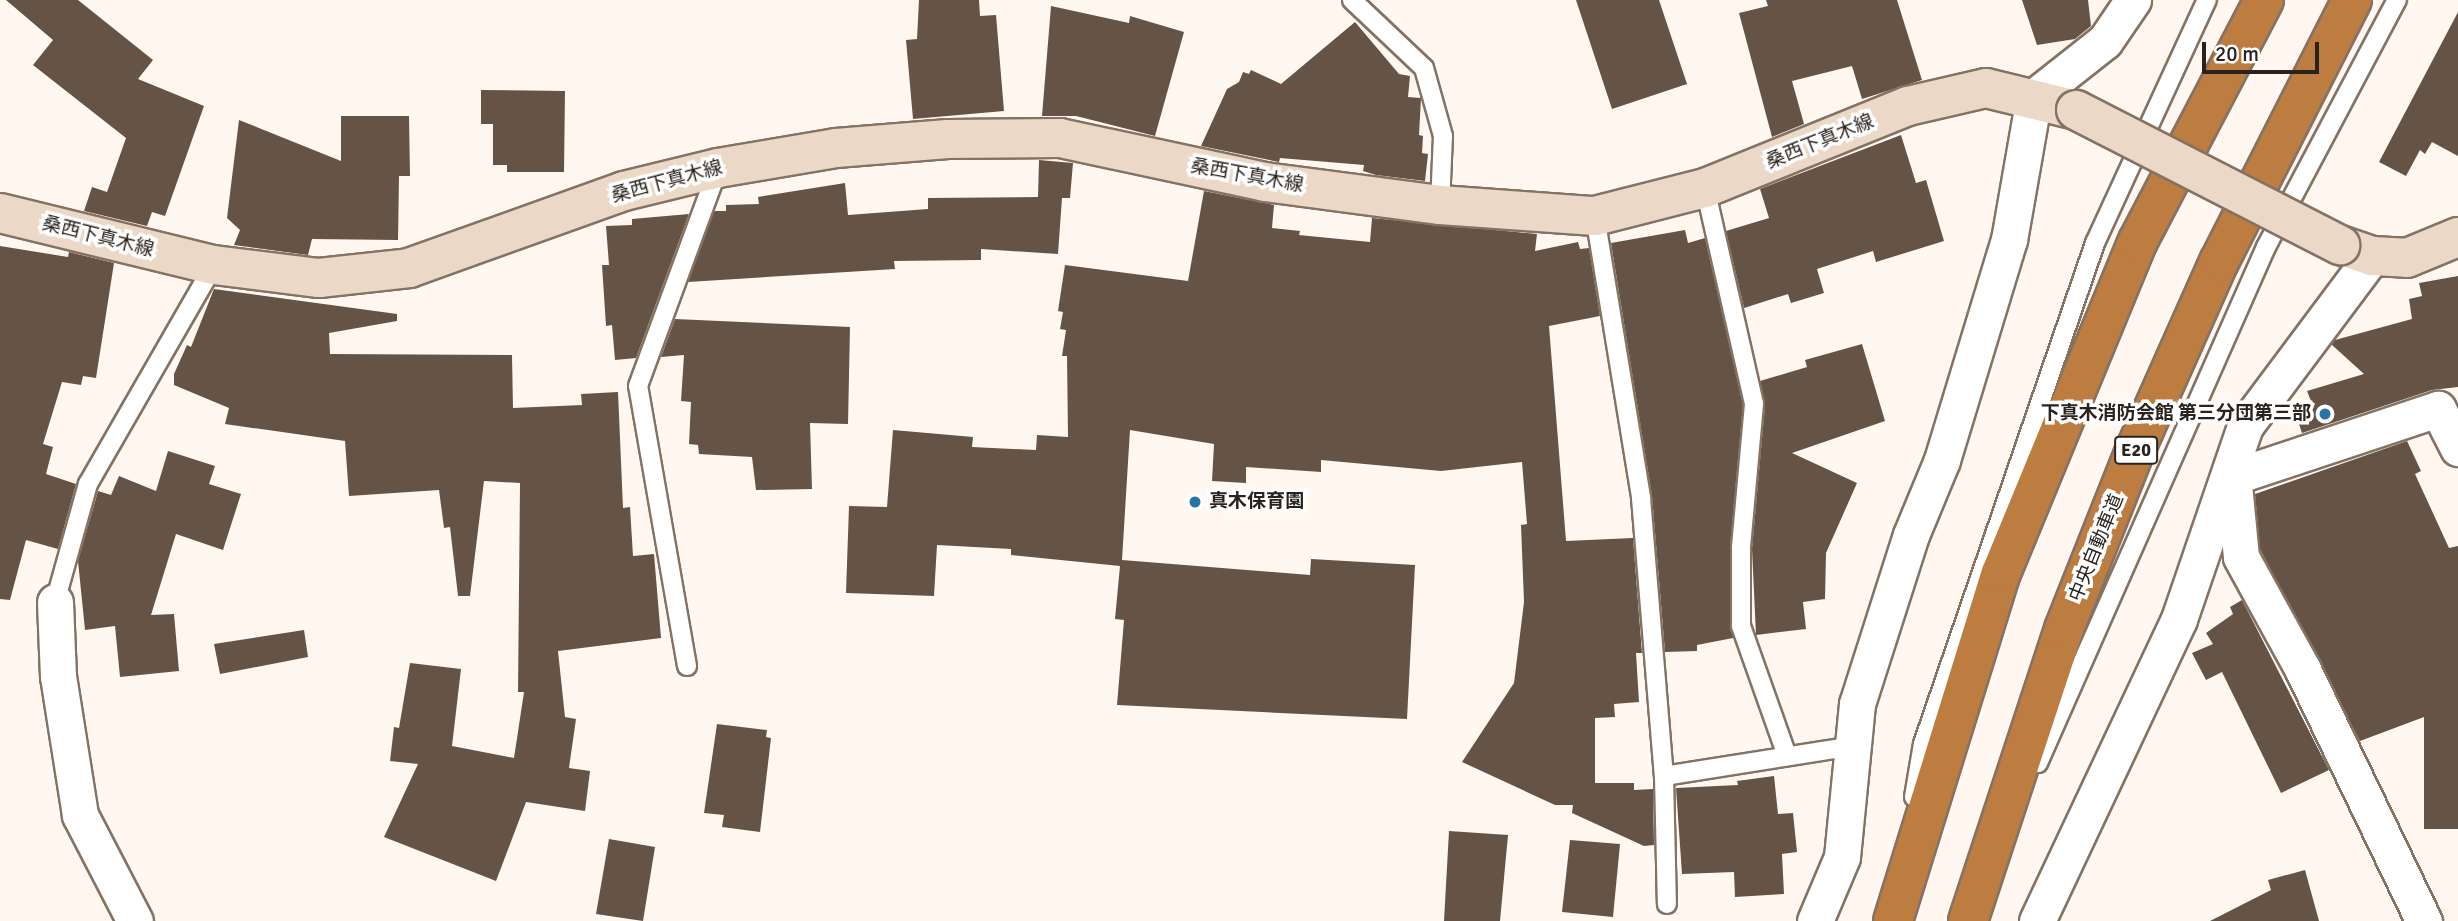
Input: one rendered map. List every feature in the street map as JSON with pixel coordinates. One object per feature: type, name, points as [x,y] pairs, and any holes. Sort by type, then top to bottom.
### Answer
[{"type":"highway","points":[[1893,921],[2001,573],[2138,241],[2264,0]]},
{"type":"highway","name":"中央自動車道","points":[[1969,921],[2064,629],[2136,448],[2219,262],[2352,0]]},
{"type":"main road","name":"桑西下真木線","points":[[0,213],[214,265],[319,278],[409,268],[624,191],[718,168],[864,146],[948,139],[1060,138],[1265,182],[1440,205],[1595,216],[1705,188],[1908,106],[1986,88],[2035,97],[2076,110],[2356,250],[2407,258],[2458,237]]},
{"type":"street","points":[[1815,921],[1842,857],[1857,704],[1884,614],[1942,460],[2009,240],[2035,97],[2105,41],[2133,0]]},
{"type":"street","points":[[2036,921],[2179,619],[2233,470],[2245,426],[2356,250]]},
{"type":"street","points":[[2233,470],[2438,409],[2458,448]]},
{"type":"street","points":[[2233,470],[2242,558],[2303,670],[2424,921]]},
{"type":"street","points":[[55,602],[58,676],[80,816],[135,921]]},
{"type":"lane","points":[[1352,0],[1424,68],[1443,136],[1440,205]]},
{"type":"lane","points":[[1893,921],[1923,744],[1980,570],[2095,243],[2207,0]]},
{"type":"lane","points":[[1969,921],[2266,247],[2398,0]]},
{"type":"lane","points":[[687,666],[638,386],[718,168]]},
{"type":"lane","points":[[1705,188],[1754,404],[1741,548],[1741,626],[1787,756]]},
{"type":"lane","points":[[1595,216],[1641,498],[1664,776],[1667,904]]},
{"type":"lane","points":[[55,602],[88,484],[214,265]]},
{"type":"lane","points":[[1664,776],[1853,746]]},
{"type":"building","points":[[6,0],[78,0],[153,60],[138,79],[204,106],[165,216],[152,212],[147,226],[84,211],[92,187],[107,192],[126,138],[33,65],[53,40]]},
{"type":"building","points":[[919,0],[979,0],[980,16],[996,15],[1004,111],[913,119],[906,40],[917,39]]},
{"type":"building","points":[[1576,0],[1659,0],[1687,84],[1612,109]]},
{"type":"building","points":[[1766,0],[1897,0],[1922,80],[1862,99],[1852,66],[1792,81],[1804,124],[1772,137],[1739,13],[1768,6]]},
{"type":"building","points":[[2022,0],[2088,0],[2091,26],[2075,39],[2037,45]]},
{"type":"building","points":[[1051,6],[1129,23],[1130,16],[1184,32],[1155,136],[1076,116],[1042,116]]},
{"type":"building","points":[[2458,12],[2458,156],[2432,142],[2425,154],[2420,150],[2406,176],[2379,162]]},
{"type":"building","points":[[1355,22],[1399,74],[1410,76],[1408,97],[1421,98],[1419,135],[1423,136],[1422,153],[1428,154],[1425,181],[1376,175],[1363,171],[1364,165],[1280,158],[1279,162],[1201,146],[1227,89],[1239,82],[1243,72],[1249,74],[1251,70],[1281,84]]},
{"type":"building","points":[[481,90],[565,91],[564,172],[507,172],[507,165],[493,165],[493,124],[481,124]]},
{"type":"building","points":[[341,116],[409,116],[410,176],[399,176],[398,240],[312,239],[308,255],[234,245],[240,230],[227,218],[239,120],[341,161]]},
{"type":"building","points":[[1901,135],[1916,183],[1926,180],[1944,241],[1876,262],[1873,251],[1817,269],[1824,293],[1791,303],[1788,294],[1744,308],[1726,231],[1769,218],[1760,189]]},
{"type":"building","points":[[1039,160],[1073,163],[1070,198],[1062,198],[1058,254],[981,249],[981,260],[894,261],[895,269],[688,282],[714,211],[726,211],[726,205],[759,204],[758,197],[845,183],[848,215],[928,209],[928,198],[1038,197]]},
{"type":"building","points":[[1204,191],[1274,205],[1272,228],[1300,231],[1299,235],[1370,242],[1372,218],[1537,234],[1535,251],[1578,242],[1580,249],[1589,248],[1600,316],[1549,326],[1566,541],[1633,538],[1642,653],[1636,653],[1639,702],[1614,704],[1615,717],[1595,718],[1595,783],[1634,783],[1634,790],[1653,789],[1654,845],[1644,846],[1572,813],[1573,805],[1555,805],[1462,762],[1514,683],[1524,602],[1521,525],[1527,524],[1522,462],[1441,471],[1321,460],[1321,472],[1246,467],[1246,483],[1212,481],[1214,444],[1130,430],[1122,560],[1310,575],[1311,559],[1415,565],[1407,719],[1117,705],[1124,620],[1115,619],[1120,566],[1011,555],[1011,549],[937,545],[934,596],[846,593],[849,506],[887,507],[893,430],[973,437],[972,447],[1036,450],[1037,435],[1068,437],[1067,356],[1062,356],[1066,330],[1060,329],[1063,312],[1058,311],[1065,265],[1188,281]]},
{"type":"building","points":[[689,214],[636,358],[615,360],[612,325],[606,326],[602,265],[609,265],[606,226],[632,225],[632,219]]},
{"type":"building","points":[[1685,230],[1688,243],[1705,238],[1743,405],[1730,547],[1733,638],[1697,645],[1697,651],[1665,652],[1652,496],[1611,243]]},
{"type":"building","points":[[0,246],[68,257],[69,252],[114,263],[96,378],[83,376],[81,385],[62,382],[43,444],[53,447],[46,474],[76,484],[58,549],[26,540],[10,600],[0,599]]},
{"type":"building","points":[[2458,276],[2458,387],[2432,390],[2302,433],[2293,406],[2311,401],[2307,391],[2364,374],[2331,344],[2335,340],[2412,319],[2409,299],[2422,296],[2419,283]]},
{"type":"building","points":[[214,289],[397,314],[397,321],[329,333],[330,354],[512,355],[513,408],[582,405],[581,394],[618,392],[623,508],[630,507],[633,556],[654,554],[661,638],[558,651],[565,717],[576,719],[569,768],[590,771],[585,811],[526,802],[496,881],[384,837],[418,764],[390,761],[394,727],[399,728],[410,663],[461,669],[452,746],[514,758],[524,692],[518,692],[520,483],[484,481],[470,596],[458,596],[450,527],[444,528],[439,490],[349,496],[345,441],[225,424],[229,408],[174,385],[174,374],[187,345],[191,347]]},
{"type":"building","points":[[675,319],[850,327],[848,424],[810,423],[812,489],[756,490],[752,457],[699,454],[698,445],[689,444],[691,402],[681,401],[684,355],[661,357]]},
{"type":"building","points":[[1862,344],[1885,421],[1792,453],[1857,483],[1826,553],[1825,599],[1803,602],[1806,629],[1756,635],[1752,549],[1765,405],[1760,381],[1807,367],[1805,360]]},
{"type":"building","points":[[2407,441],[2421,471],[2415,474],[2449,548],[2458,546],[2458,829],[2424,829],[2424,717],[2360,741],[2260,549],[2255,494]]},
{"type":"building","points":[[168,451],[215,466],[209,484],[241,494],[223,550],[176,534],[151,615],[174,614],[179,671],[120,677],[115,626],[85,630],[78,561],[98,491],[111,495],[119,476],[156,491]]},
{"type":"building","points":[[2242,600],[2329,770],[2281,793],[2222,672],[2206,680],[2192,653],[2213,644],[2206,633],[2233,614],[2230,607]]},
{"type":"building","points":[[304,630],[308,657],[220,674],[214,644]]},
{"type":"building","points":[[717,724],[767,730],[766,737],[771,738],[760,832],[722,827],[724,815],[704,813]]},
{"type":"building","points":[[1774,776],[1778,814],[1793,813],[1797,852],[1782,854],[1784,894],[1735,897],[1734,872],[1682,874],[1676,788],[1738,785],[1737,781]]},
{"type":"building","points":[[1449,831],[1508,835],[1500,921],[1444,921]]},
{"type":"building","points":[[609,839],[655,847],[643,921],[596,914]]},
{"type":"building","points":[[1570,840],[1620,844],[1613,917],[1562,912]]},
{"type":"building","points":[[2305,870],[2319,921],[2210,921],[2271,890],[2268,880]]},
{"type":"place","name":"下真木消防会館 第三分団第三部","points":[[2325,414]]},
{"type":"place","name":"真木保育園","points":[[1195,502]]}]
